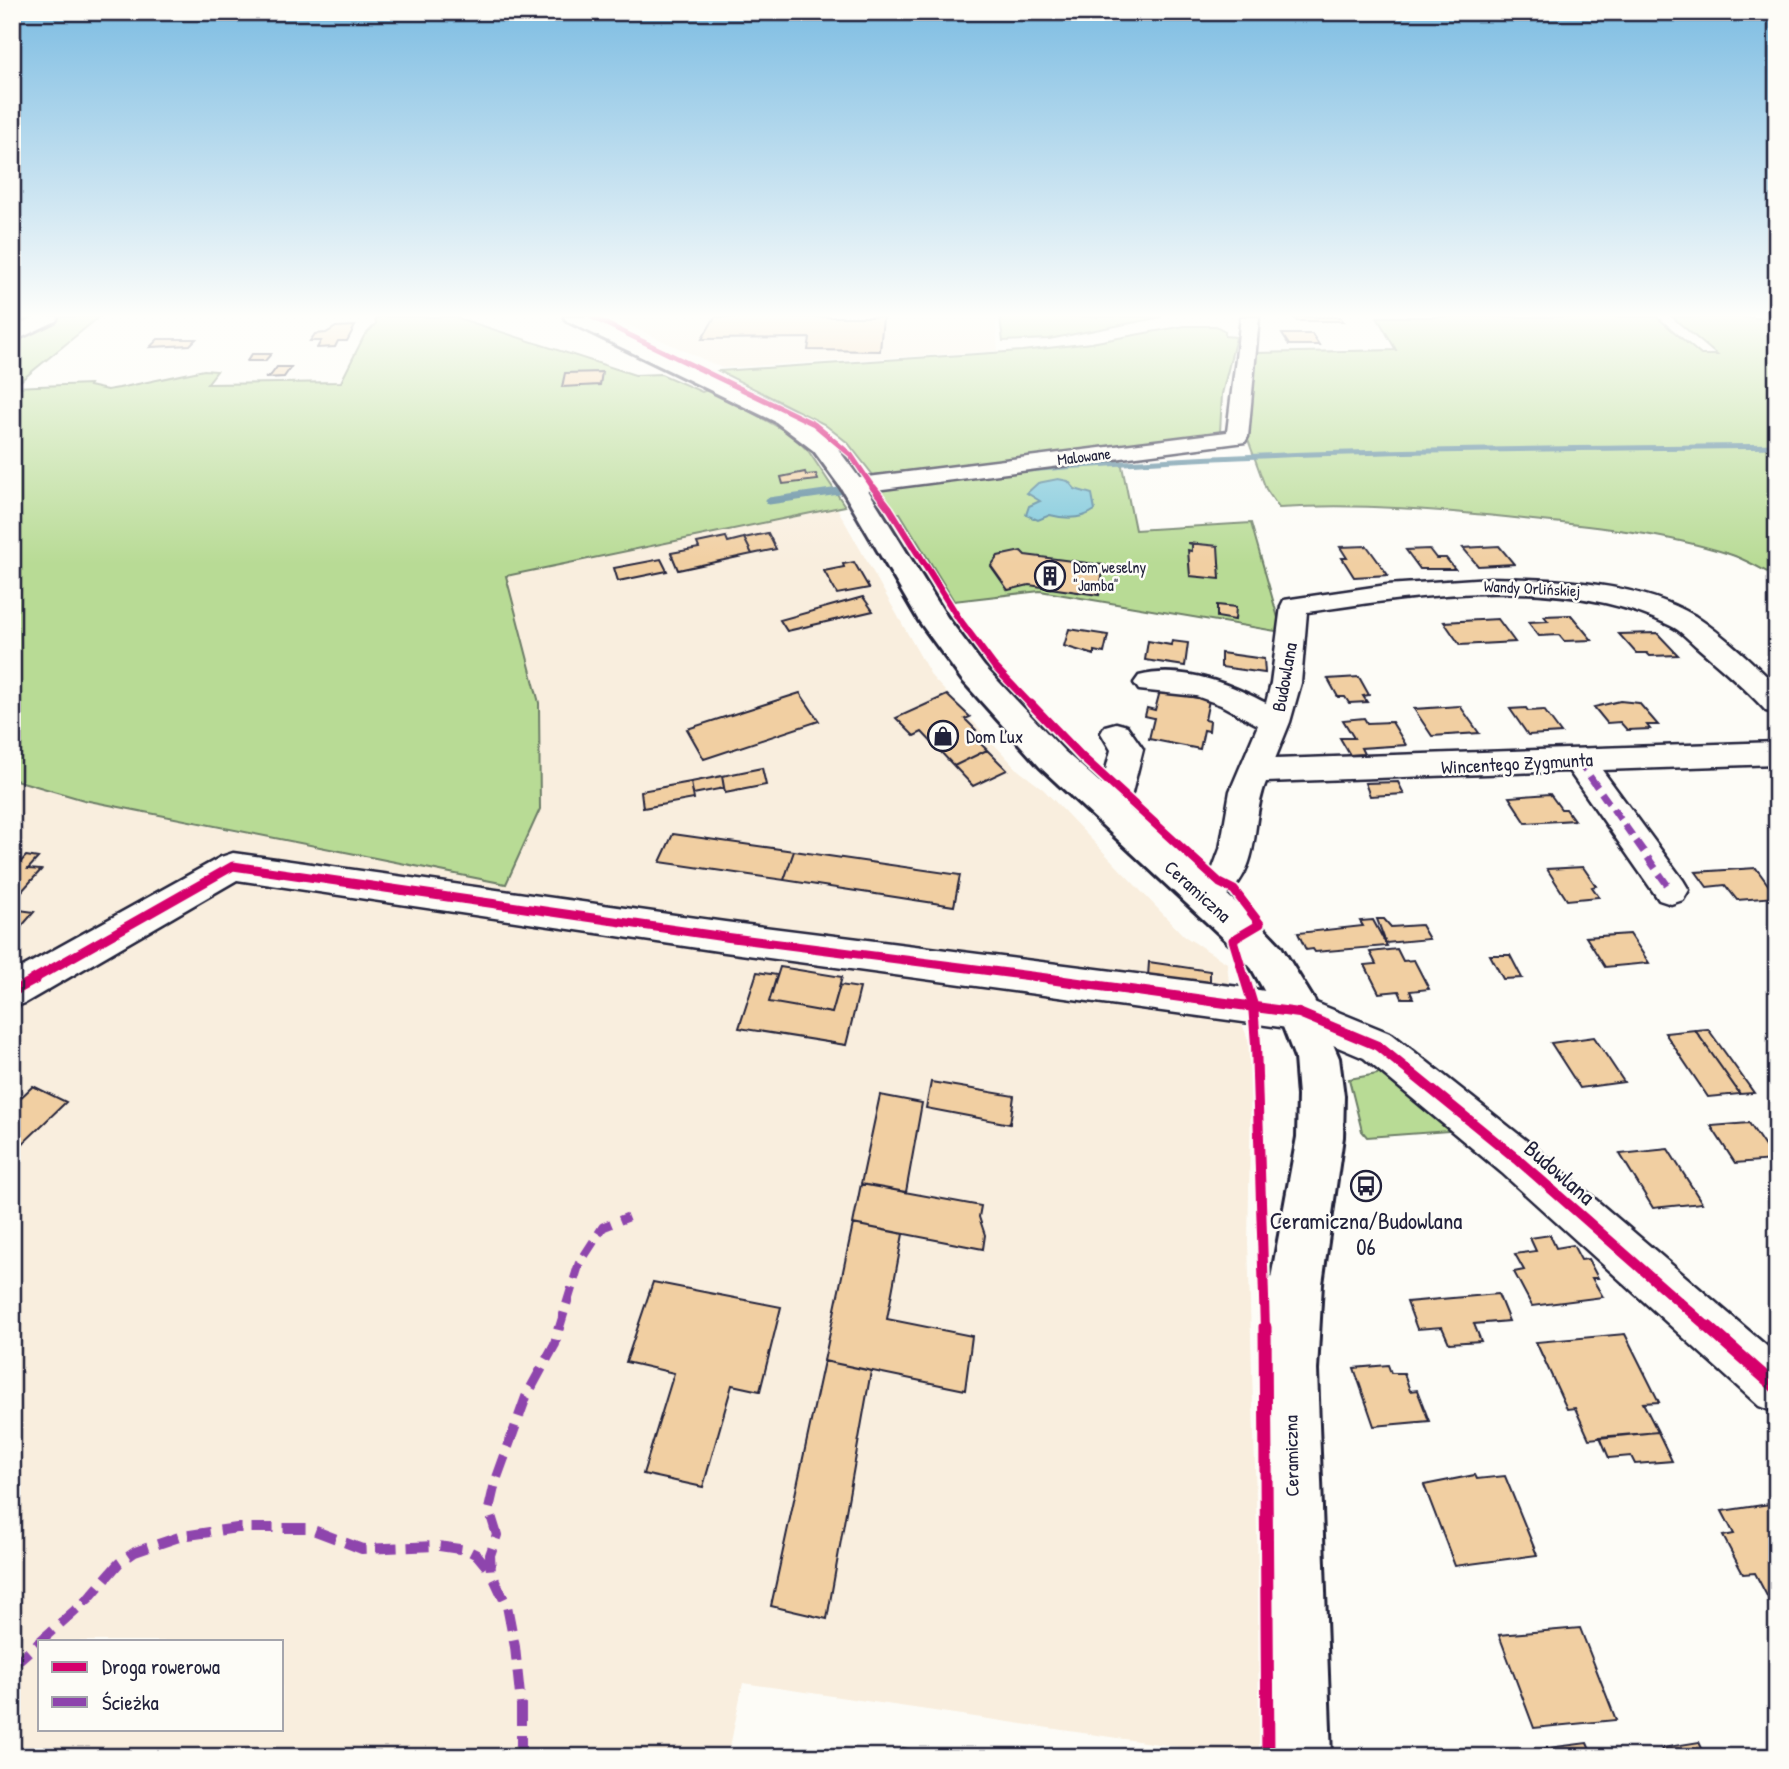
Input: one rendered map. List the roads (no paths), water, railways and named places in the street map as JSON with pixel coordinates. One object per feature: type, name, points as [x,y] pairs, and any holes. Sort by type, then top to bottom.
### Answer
[{"type":"street","name":"Ceramiczna","points":[[747,400],[784,417],[823,446],[854,489],[934,621],[973,673],[1052,759],[1245,934],[1266,957],[1299,1013],[1317,1058],[1321,1096],[1320,1137],[1296,1284],[1290,1370],[1298,1757]]},
{"type":"street","name":"Malowane","points":[[854,489],[1237,437],[1241,400]]},
{"type":"street","name":"Wandy Orlińskiej","points":[[1294,606],[1383,592],[1471,585],[1587,591],[1637,603],[1682,620],[1756,682],[1777,704]]},
{"type":"street","name":"Budowlana","points":[[1202,896],[1227,876],[1237,849],[1246,791],[1257,771],[1286,683],[1294,606]]},
{"type":"street","points":[[1149,683],[1165,681],[1219,692],[1246,703],[1275,722]]},
{"type":"street","points":[[1111,813],[1127,749],[1115,733]]},
{"type":"street","name":"Wincentego Zygmunta","points":[[1257,771],[1777,753]]},
{"type":"street","points":[[1578,760],[1671,890]]},
{"type":"street","name":"Budowlana","points":[[12,992],[233,866],[724,937],[1299,1013],[1378,1046],[1517,1159],[1777,1388]]},
{"type":"water","points":[[1058,479],[1068,481],[1075,489],[1092,494],[1095,510],[1073,518],[1050,515],[1038,520],[1026,515],[1029,506],[1040,501],[1027,493],[1038,483]]},
{"type":"waterway","points":[[1016,471],[1301,454],[1777,446]]},
{"type":"waterway","points":[[769,501],[853,489]]},
{"type":"place","name":"Dom weselny \"Jamba\"","points":[[1050,576]]},
{"type":"place","name":"Dom Lux","points":[[943,736]]},
{"type":"place","name":"Ceramiczna/Budowlana 06","points":[[1366,1186]]}]
